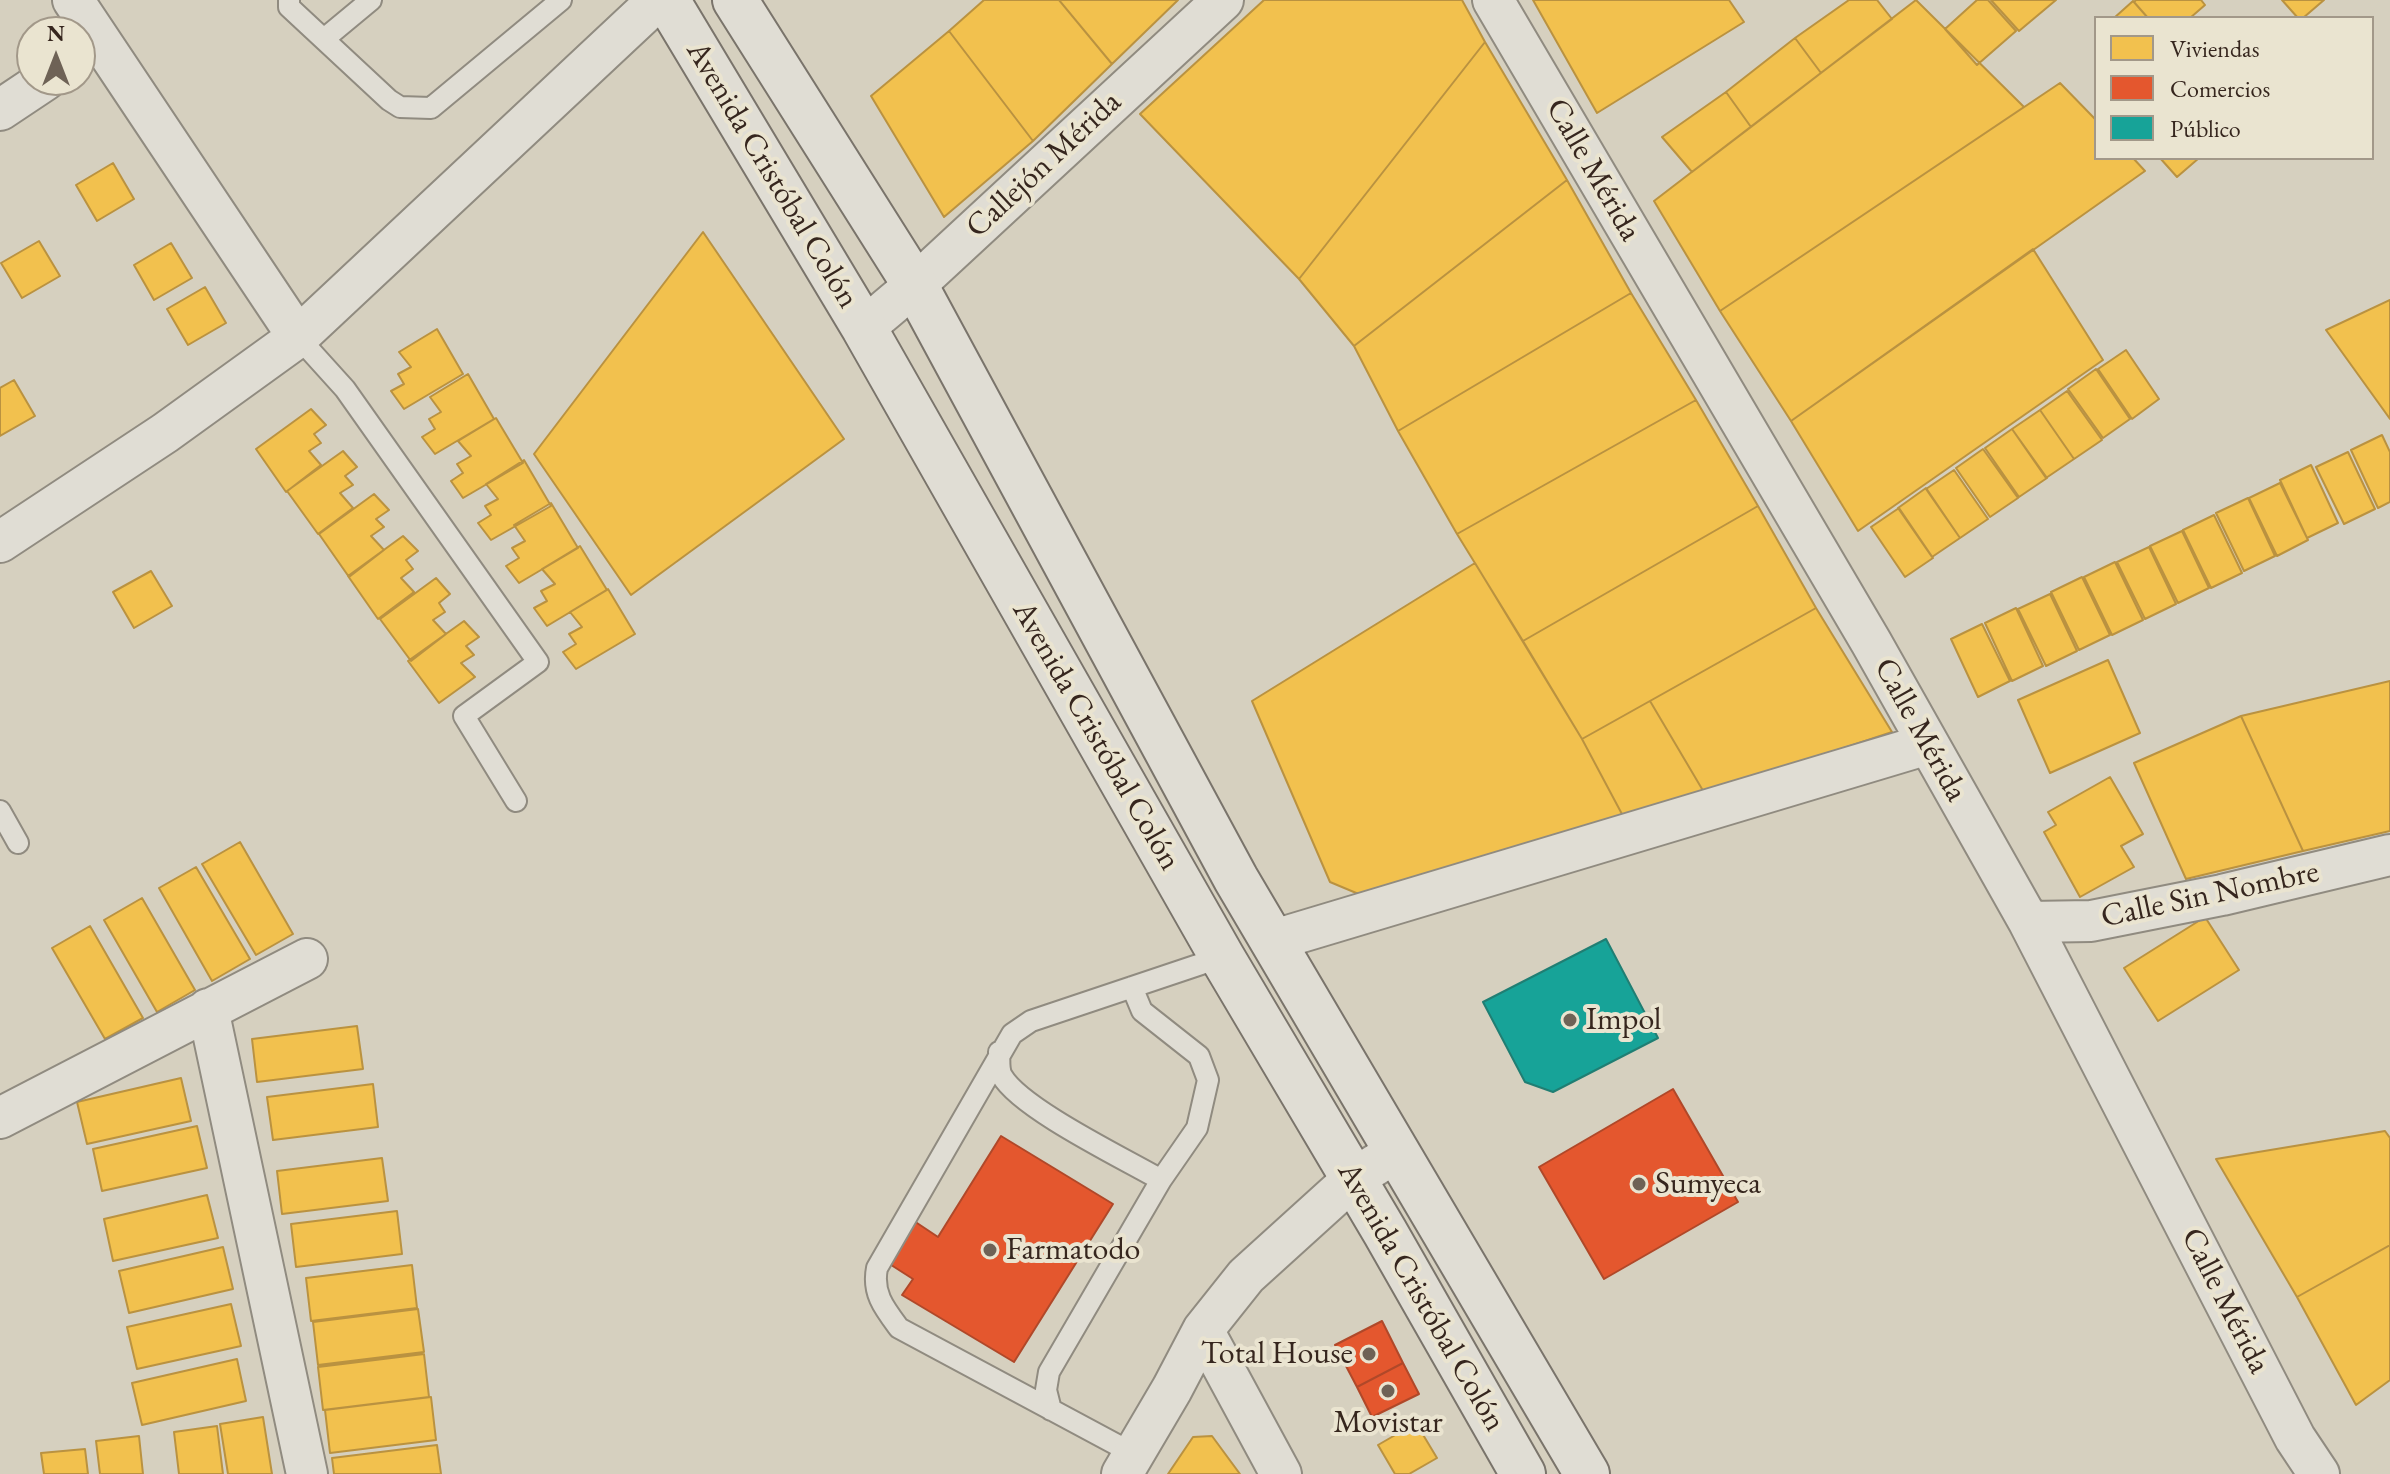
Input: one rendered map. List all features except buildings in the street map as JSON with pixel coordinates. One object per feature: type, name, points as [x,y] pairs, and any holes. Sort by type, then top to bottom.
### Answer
[{"type":"street","points":[[0,542],[141,450],[298,337],[658,0]]},
{"type":"street","name":"Avenida Cristóbal Colón","points":[[667,0],[864,328],[1222,957],[1523,1474]]},
{"type":"street","name":"Avenida Cristóbal Colón","points":[[735,0],[915,285],[1271,941],[1587,1474]]},
{"type":"street","name":"Callejón Mérida","points":[[864,328],[915,285],[1223,0]]},
{"type":"street","name":"Calle Mérida","points":[[1493,0],[1871,642],[2029,922],[2295,1438],[2319,1474]]},
{"type":"street","points":[[96,58],[298,337]]},
{"type":"street","points":[[0,110],[21,96]]},
{"type":"street","points":[[1271,941],[1928,744]]},
{"type":"street","name":"Calle Sin Nombre","points":[[2029,922],[2091,921],[2222,895],[2390,855]]},
{"type":"street","points":[[0,1118],[307,959]]},
{"type":"street","points":[[208,1009],[307,1474]]},
{"type":"street","points":[[1128,1464],[1203,1330],[1246,1276],[1353,1179],[1396,1152]]},
{"type":"street","points":[[1203,1330],[1281,1474]]},
{"type":"lane","points":[[289,0],[289,7],[389,100],[400,107],[431,108],[561,0]]},
{"type":"lane","points":[[324,39],[371,0]]},
{"type":"lane","points":[[298,337],[345,389],[538,662],[464,716],[516,801]]},
{"type":"lane","points":[[0,811],[18,843]]},
{"type":"lane","points":[[1128,1464],[1051,1410],[899,1328],[882,1305],[874,1284],[877,1268],[1012,1034],[1031,1021],[1222,957]]},
{"type":"lane","points":[[1051,1410],[1046,1390],[1049,1372],[1161,1180],[1197,1128],[1208,1080],[1199,1056],[1142,1011],[1132,987]]},
{"type":"lane","points":[[999,1052],[1000,1073],[1038,1109],[1161,1180]]},
{"type":"place","name":"Impol","points":[[1570,1020]]},
{"type":"place","name":"Sumyeca","points":[[1639,1184]]},
{"type":"place","name":"Farmatodo","points":[[990,1250]]},
{"type":"place","name":"Total House","points":[[1369,1354]]},
{"type":"place","name":"Movistar","points":[[1388,1391]]}]
